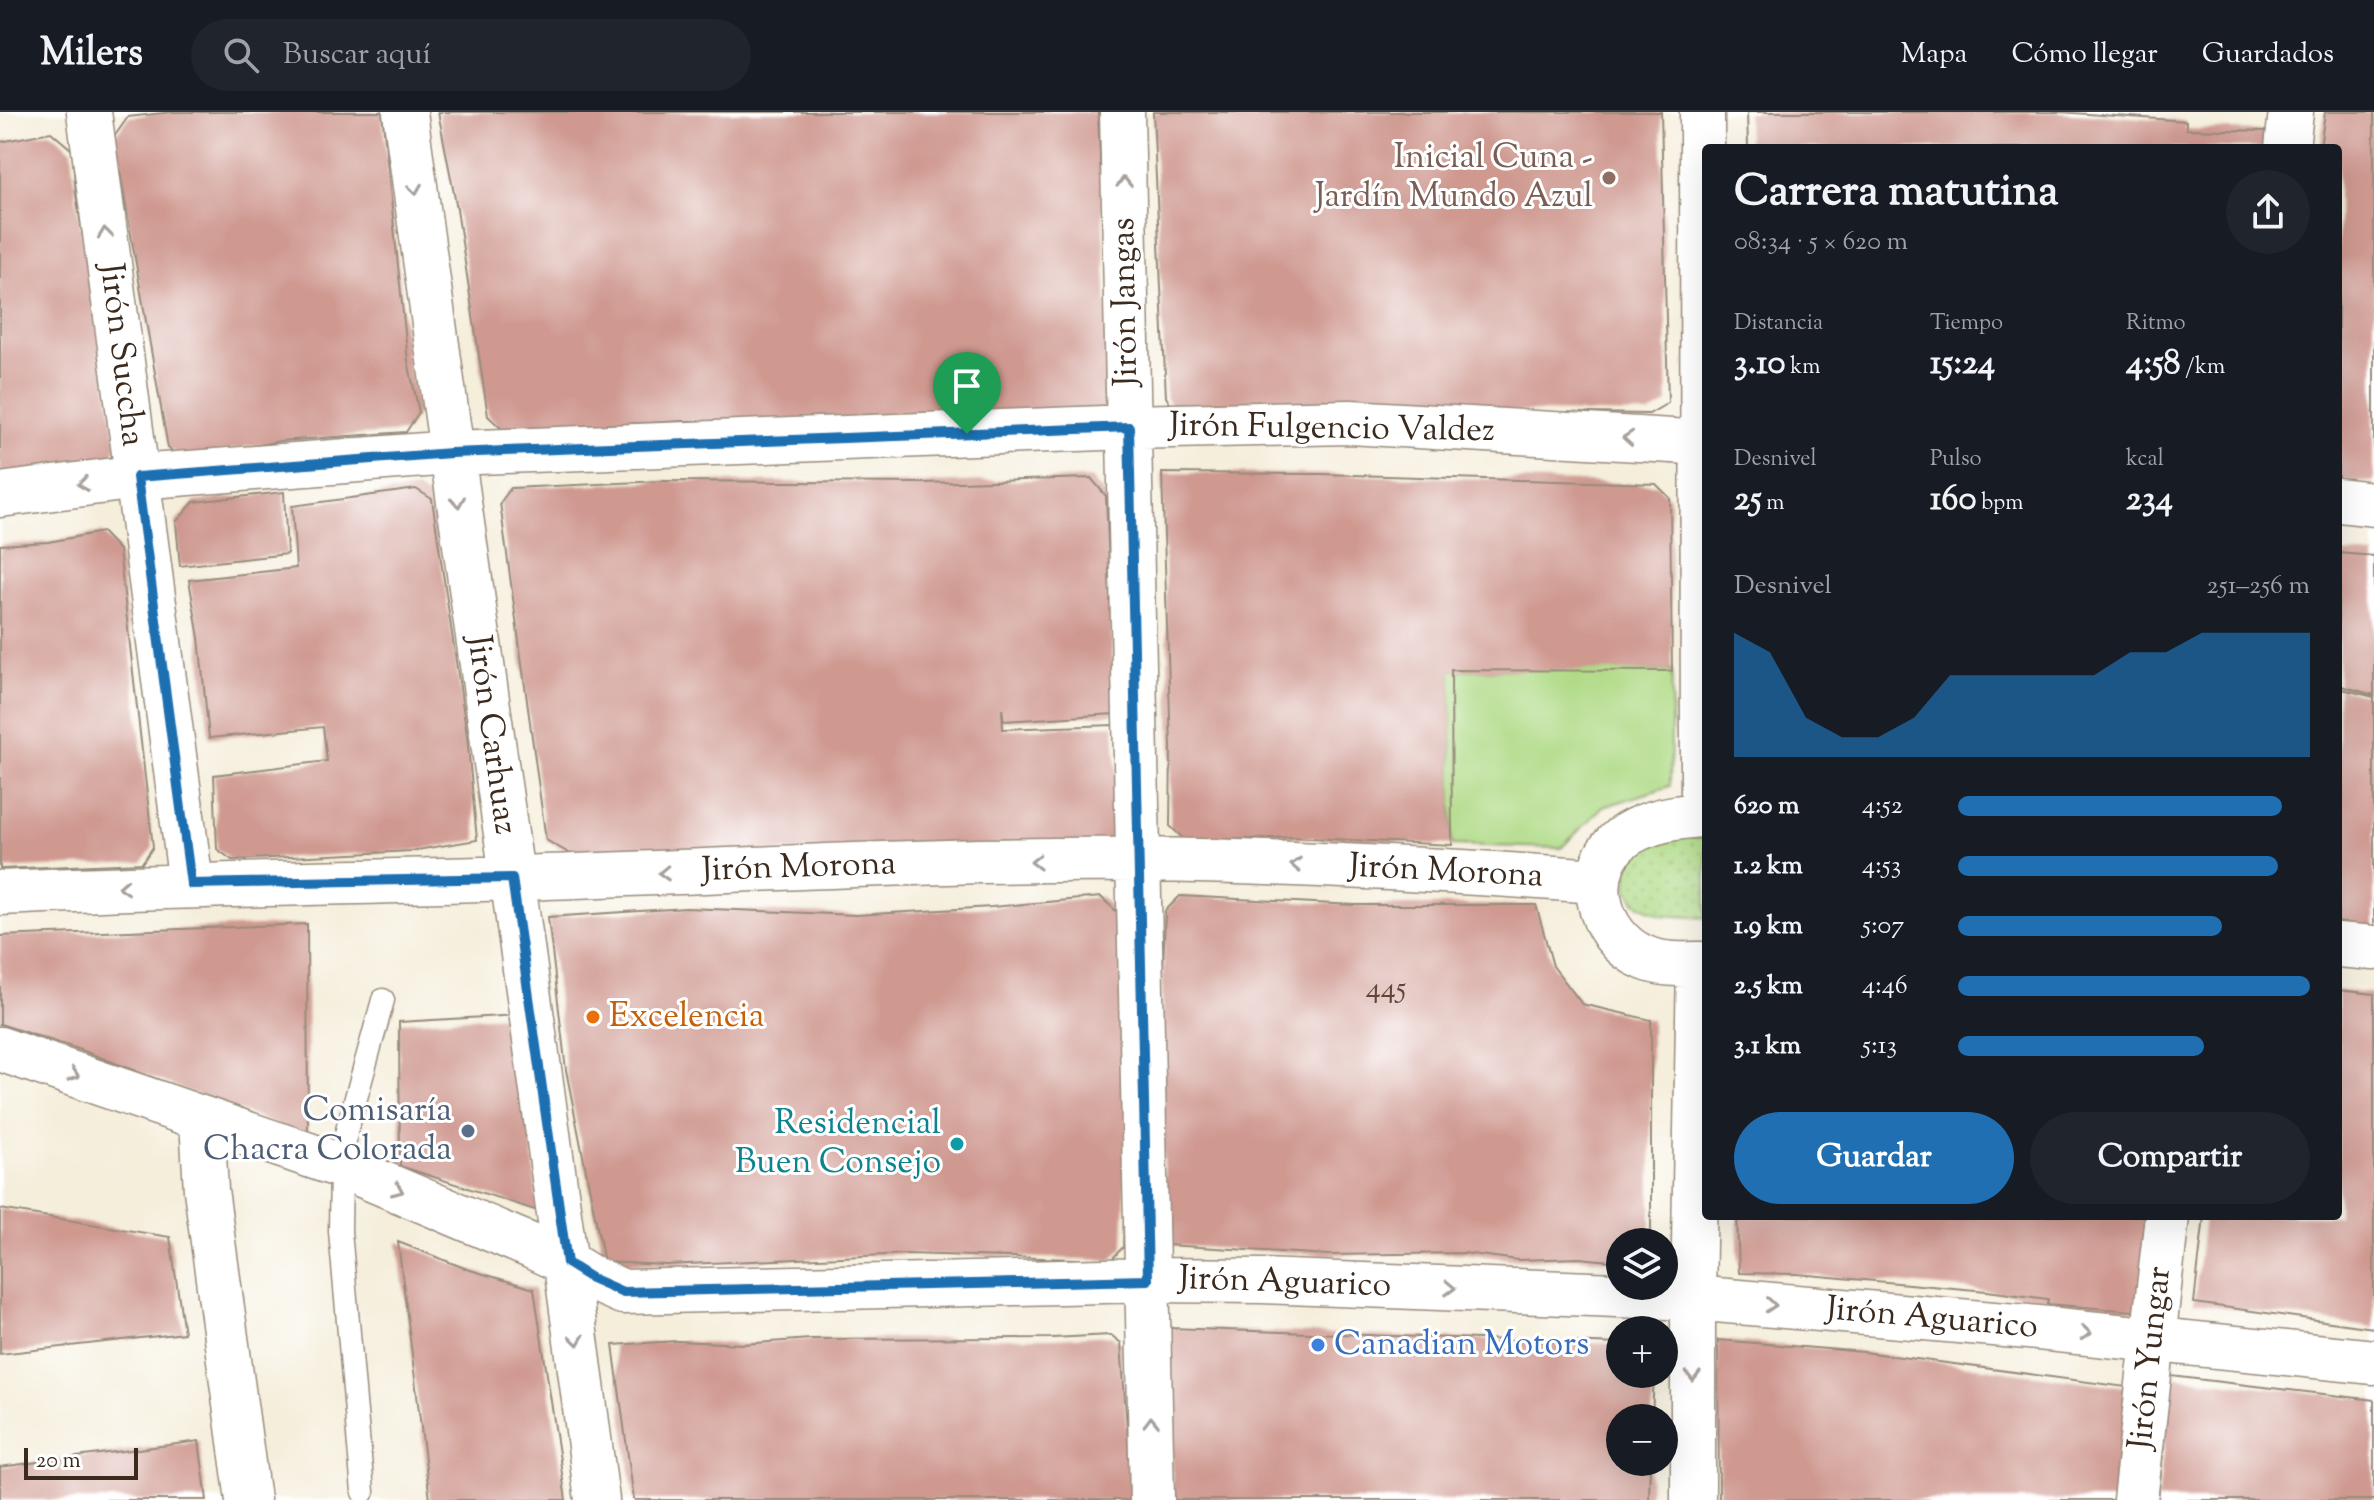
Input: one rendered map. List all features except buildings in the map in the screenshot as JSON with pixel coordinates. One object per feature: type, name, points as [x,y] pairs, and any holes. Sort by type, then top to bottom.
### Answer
[{"type":"street","name":"Jirón Succha","points":[[89,112],[191,884]]},
{"type":"street","name":"Jirón Carhuaz","points":[[405,112],[567,1263],[597,1500]]},
{"type":"street","name":"Jirón Jangas","points":[[1122,112],[1152,1500]]},
{"type":"street","points":[[1702,112],[1702,144]]},
{"type":"street","points":[[2287,144],[2291,112]]},
{"type":"street","name":"Jirón Fulgencio Valdez","points":[[0,495],[137,477],[451,453],[1129,427],[1350,422],[1702,443]]},
{"type":"street","points":[[2342,500],[2374,504]]},
{"type":"street","points":[[1693,1500],[1693,1298],[1702,964],[1670,964],[1645,958],[1625,946],[1609,927],[1599,905],[1597,881],[1607,854],[1626,835],[1650,824],[1702,815]]},
{"type":"street","name":"Jirón Morona","points":[[0,893],[191,884],[1139,860],[1416,868],[1597,881]]},
{"type":"street","points":[[2342,945],[2374,948]]},
{"type":"street","name":"Jirón Aguarico","points":[[0,1049],[202,1121],[341,1166],[567,1263],[623,1292],[1148,1280],[1262,1281],[1693,1298],[2374,1362]]},
{"type":"street","points":[[202,1121],[206,1190],[248,1500]]},
{"type":"street","name":"Jirón Yungar","points":[[2135,1500],[2167,1220]]},
{"type":"lane","points":[[363,1492],[340,1231],[341,1166],[346,1134],[383,1000]]},
{"type":"green space","points":[[1451,670],[1672,671],[1670,786],[1603,807],[1561,848],[1452,845]]},
{"type":"green space","points":[[1665,835],[1702,838],[1702,918],[1661,915],[1636,903],[1627,887],[1628,867],[1636,850]]},
{"type":"place","name":"Inicial Cuna - Jardín Mundo Azul","points":[[1609,178]]},
{"type":"place","name":"Excelencia","points":[[593,1017]]},
{"type":"place","name":"Comisaría Chacra Colorada","points":[[468,1131]]},
{"type":"place","name":"Residencial Buen Consejo","points":[[957,1144]]},
{"type":"place","name":"Canadian Motors","points":[[1318,1345]]},
{"type":"route","points":[[1129,427],[1148,1280],[623,1292],[567,1263],[512,878],[191,884],[137,477],[451,453],[967,434],[1129,427]]}]
